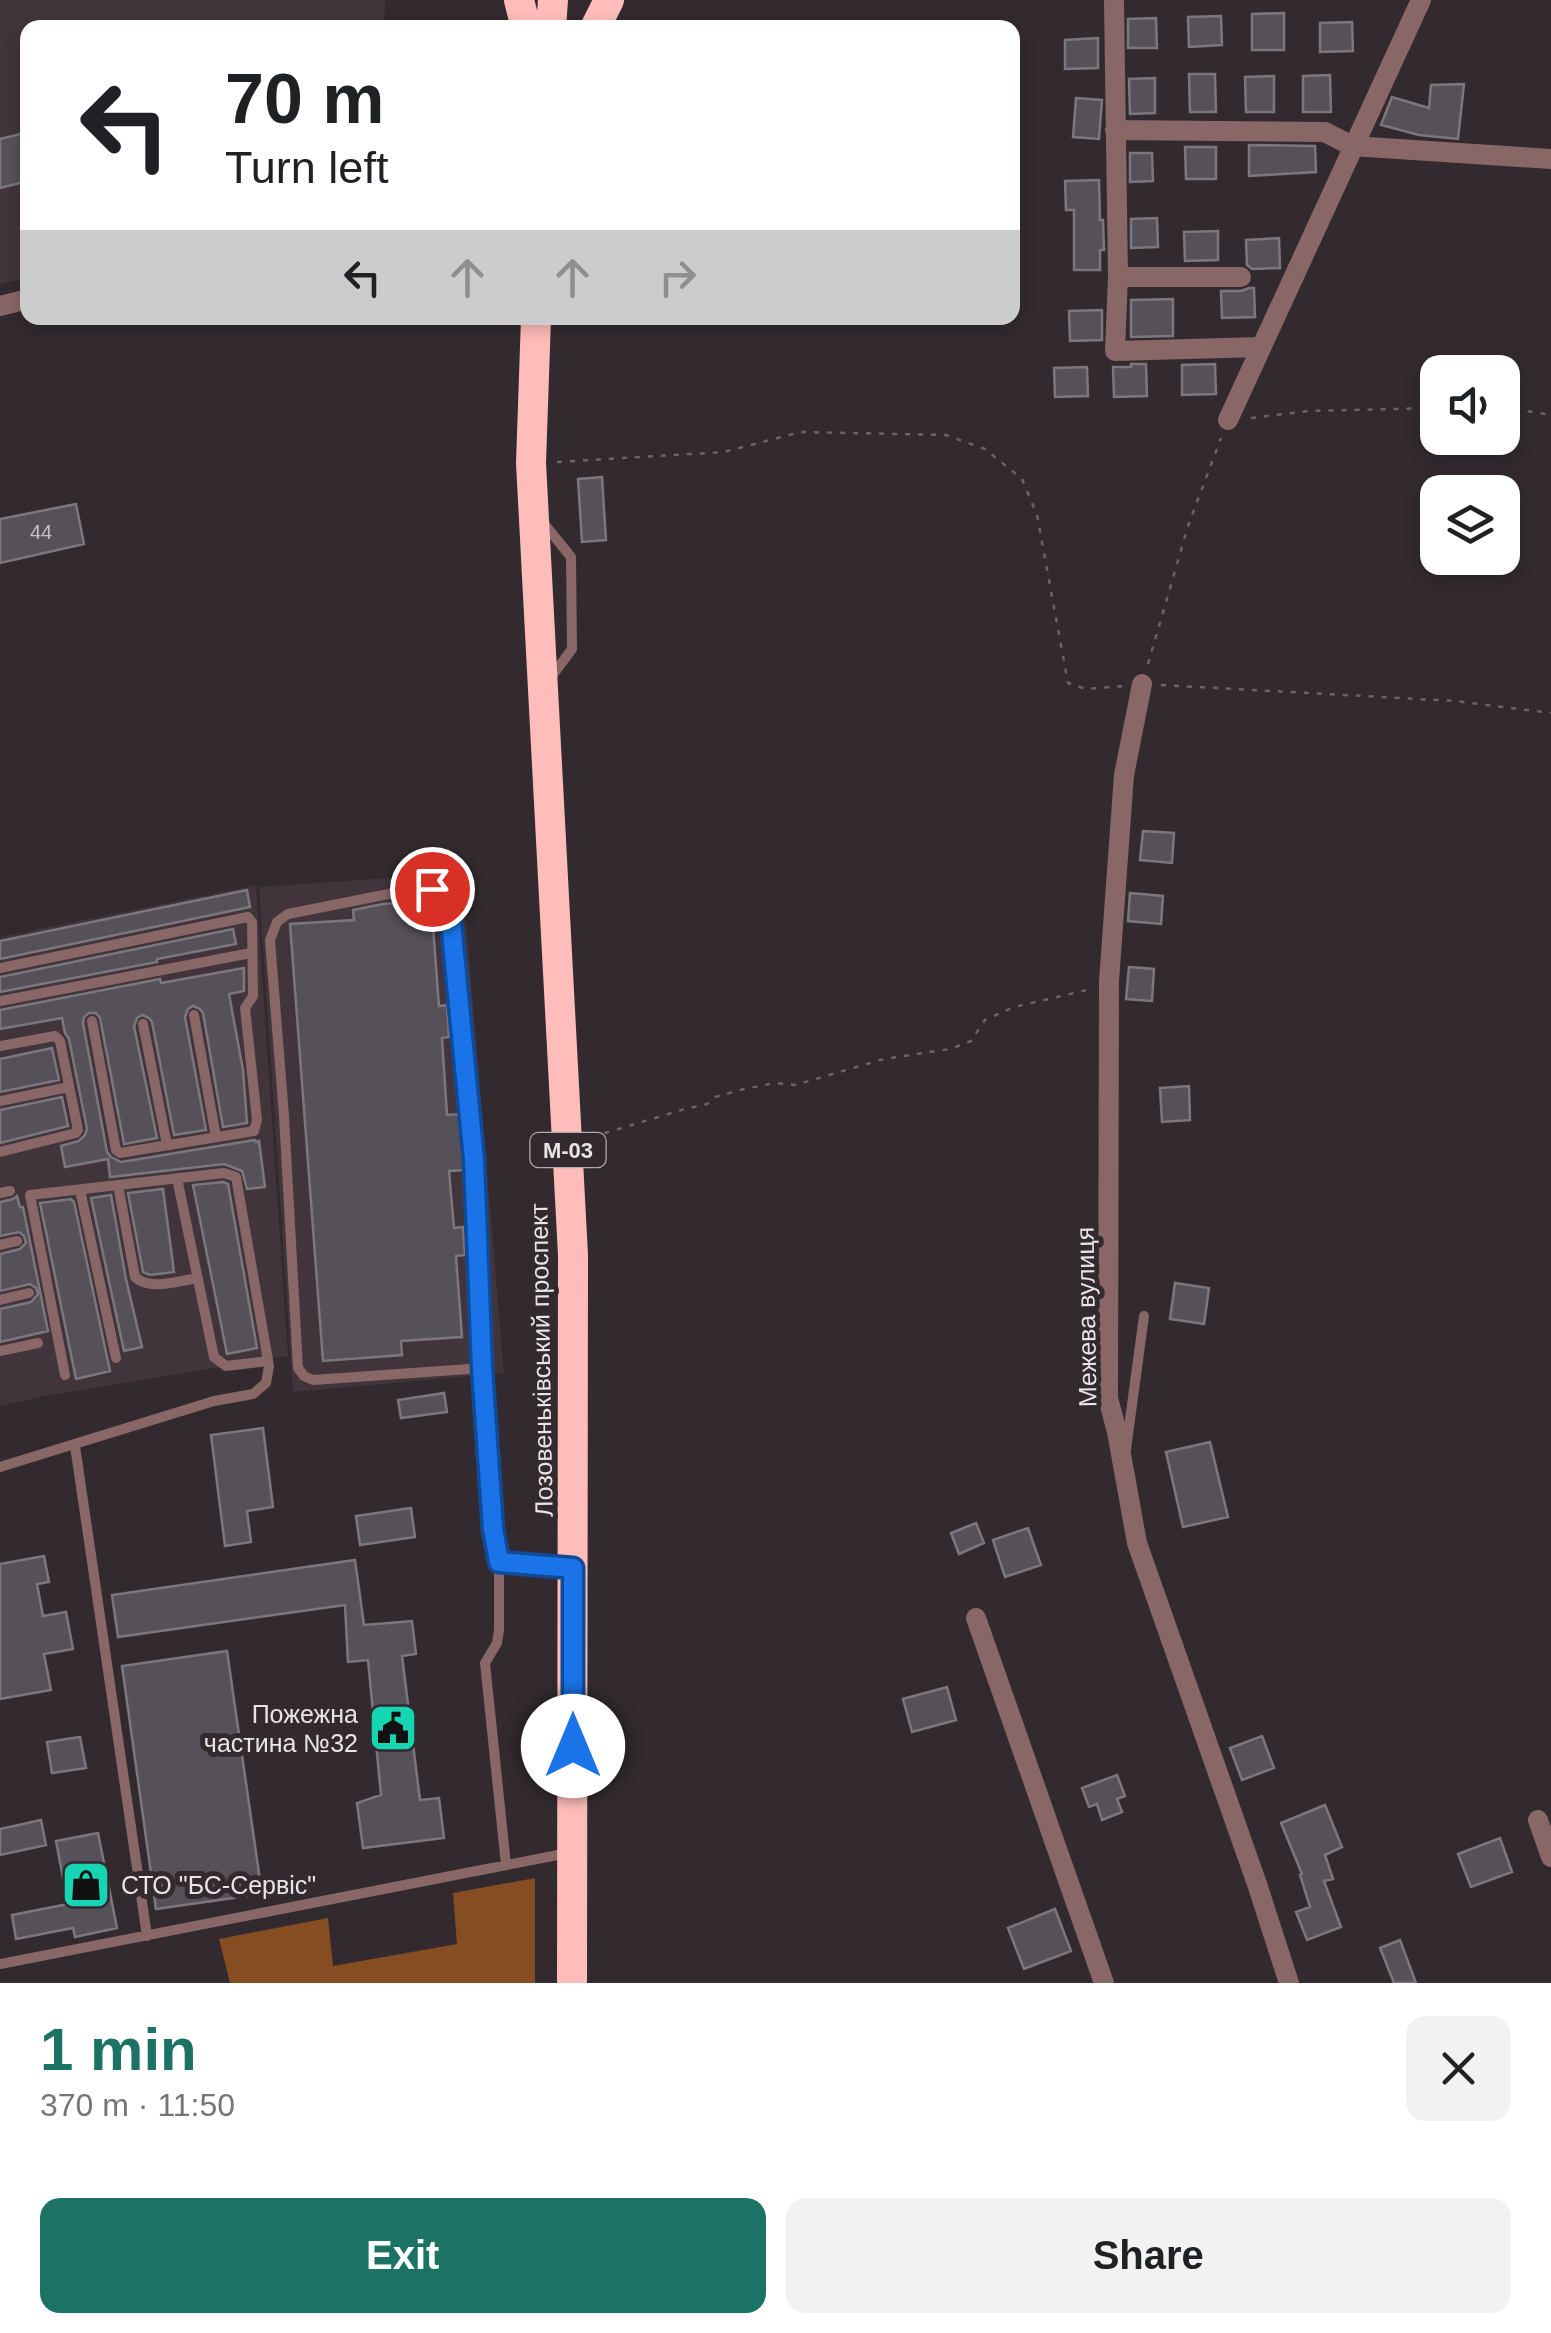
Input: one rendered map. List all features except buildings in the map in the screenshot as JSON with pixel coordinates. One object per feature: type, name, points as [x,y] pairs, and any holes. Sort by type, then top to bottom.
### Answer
[{"type":"highway","name":"Лозовеньківський проспект","points":[[536,325],[531,463],[573,1255],[572,1983]]},
{"type":"street","points":[[1114,0],[1116,351],[1261,347]]},
{"type":"street","points":[[1228,420],[1421,0]]},
{"type":"street","points":[[1115,130],[1325,132],[1352,146],[1551,160]]},
{"type":"street","points":[[1118,277],[1241,277]]},
{"type":"street","name":"Межева вулиця","points":[[1142,684],[1124,775],[1108,980],[1108,1398],[1138,1543],[1289,1983]]},
{"type":"street","points":[[976,1618],[1104,1983]]},
{"type":"street","points":[[1538,1820],[1551,1857]]},
{"type":"lane","points":[[482,1368],[313,1380],[298,1368],[270,940],[278,922],[288,914],[424,887],[438,892],[448,904],[474,1160],[482,1368],[493,1529],[499,1562],[499,1630],[486,1663],[506,1865]]},
{"type":"lane","points":[[0,968],[248,917],[252,922],[253,996],[245,1008],[257,1120],[254,1131],[120,1153],[116,1150],[92,1022]]},
{"type":"lane","points":[[0,1001],[251,953]]},
{"type":"lane","points":[[194,1015],[216,1137]]},
{"type":"lane","points":[[143,1024],[167,1145]]},
{"type":"lane","points":[[0,1046],[55,1036],[60,1041],[78,1130],[0,1152]]},
{"type":"lane","points":[[0,1101],[69,1087]]},
{"type":"lane","points":[[0,1467],[214,1402],[253,1394],[266,1383],[268,1361],[236,1177],[224,1173],[30,1196],[65,1375]]},
{"type":"lane","points":[[177,1178],[213,1352],[226,1366],[268,1361]]},
{"type":"lane","points":[[118,1185],[138,1282],[146,1285],[198,1278]]},
{"type":"lane","points":[[80,1190],[116,1358]]},
{"type":"lane","points":[[0,1245],[17,1241]]},
{"type":"lane","points":[[0,1300],[29,1294]]},
{"type":"lane","points":[[1124,1466],[1144,1316]]},
{"type":"lane","points":[[0,1351],[38,1343]]},
{"type":"lane","points":[[74,1446],[147,1936]]},
{"type":"lane","points":[[499,1562],[573,1568]]},
{"type":"lane","points":[[0,1964],[573,1852]]},
{"type":"path","points":[[1142,684],[1188,526],[1228,420],[1308,411],[1420,408]]},
{"type":"path","points":[[1520,409],[1551,415]]},
{"type":"path","points":[[531,463],[724,452],[801,432],[946,435],[985,449],[1022,479],[1037,516],[1068,683],[1086,689],[1142,684],[1456,701],[1551,713]]},
{"type":"path","points":[[567,1147],[744,1089],[775,1082],[795,1085],[884,1058],[950,1049],[971,1041],[985,1020],[1014,1007],[1084,992],[1108,980]]},
{"type":"shaded area","points":[[0,0],[385,0],[384,20],[20,20],[20,280],[0,284]]},
{"type":"shaded area","points":[[462,873],[504,1373],[293,1392],[259,887]]},
{"type":"shaded area","points":[[256,885],[288,1356],[0,1406],[0,937]]},
{"type":"shaded area","points":[[535,1878],[535,1983],[230,1983],[219,1939],[328,1918],[333,1966],[457,1944],[453,1893]]},
{"type":"place","name":"Пожежна частина №32","points":[[393,1728]]},
{"type":"place","name":"СТО \"БС-Сервіс\"","points":[[86,1885]]},
{"type":"route","points":[[432,889],[444,898],[450,912],[474,1160],[493,1529],[499,1562],[573,1568],[573,1746]]}]
